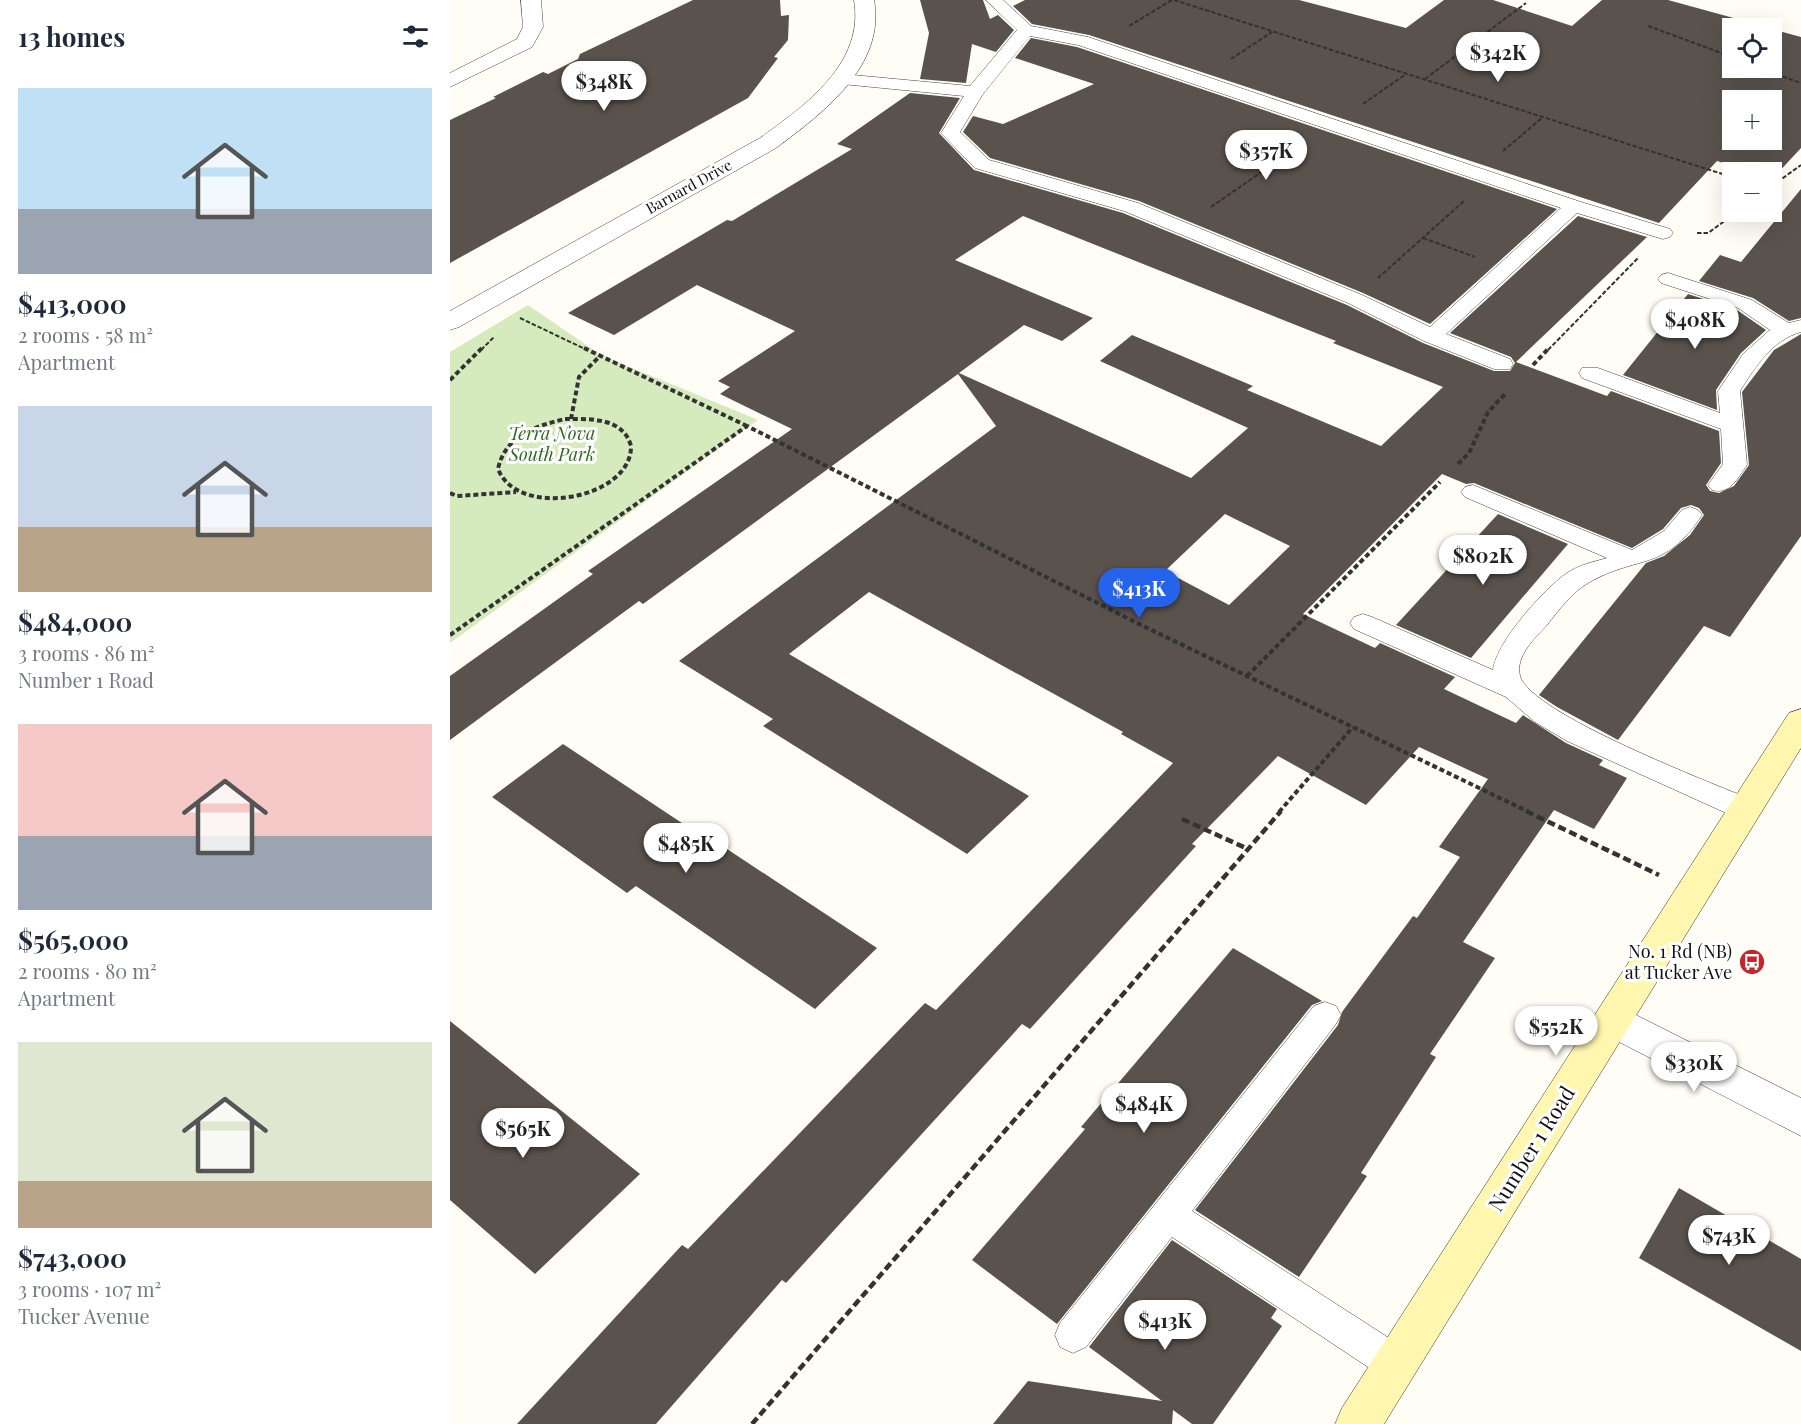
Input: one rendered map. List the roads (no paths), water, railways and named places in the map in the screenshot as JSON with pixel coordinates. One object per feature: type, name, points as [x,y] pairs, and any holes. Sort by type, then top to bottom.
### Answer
[{"type":"main road","name":"Number 1 Road","points":[[1358,1424],[1801,721]]},
{"type":"street","points":[[450,81],[525,43],[533,27],[531,0]]},
{"type":"street","name":"Barnard Drive","points":[[450,322],[768,143],[803,118],[842,79],[860,45],[867,24],[864,0]]},
{"type":"street","points":[[1614,1020],[1801,1118]]},
{"type":"lane","points":[[994,0],[1026,30],[1097,46],[1482,176],[1664,233]]},
{"type":"lane","points":[[1026,30],[975,92],[950,133],[982,164],[1131,207],[1355,299],[1432,336],[1502,363]]},
{"type":"lane","points":[[842,79],[975,92]]},
{"type":"lane","points":[[1432,336],[1574,206]]},
{"type":"lane","points":[[1668,279],[1745,304],[1792,327]]},
{"type":"lane","points":[[1720,485],[1735,465],[1729,391],[1772,336],[1792,327]]},
{"type":"lane","points":[[1590,373],[1732,425]]},
{"type":"lane","points":[[1473,492],[1630,558]]},
{"type":"lane","points":[[1690,515],[1672,538],[1656,549],[1581,576],[1563,589],[1512,649],[1506,664],[1508,681],[1515,690],[1547,717],[1575,733],[1745,809]]},
{"type":"lane","points":[[1364,623],[1515,690]]},
{"type":"lane","points":[[1073,1335],[1324,1015]]},
{"type":"lane","points":[[1168,1215],[1396,1364]]},
{"type":"place","name":"No. 1 Rd (NB) at Tucker Ave","points":[[1752,962]]},
{"type":"park label","name":"Terra Nova South Park","points":[[552,444]]}]
